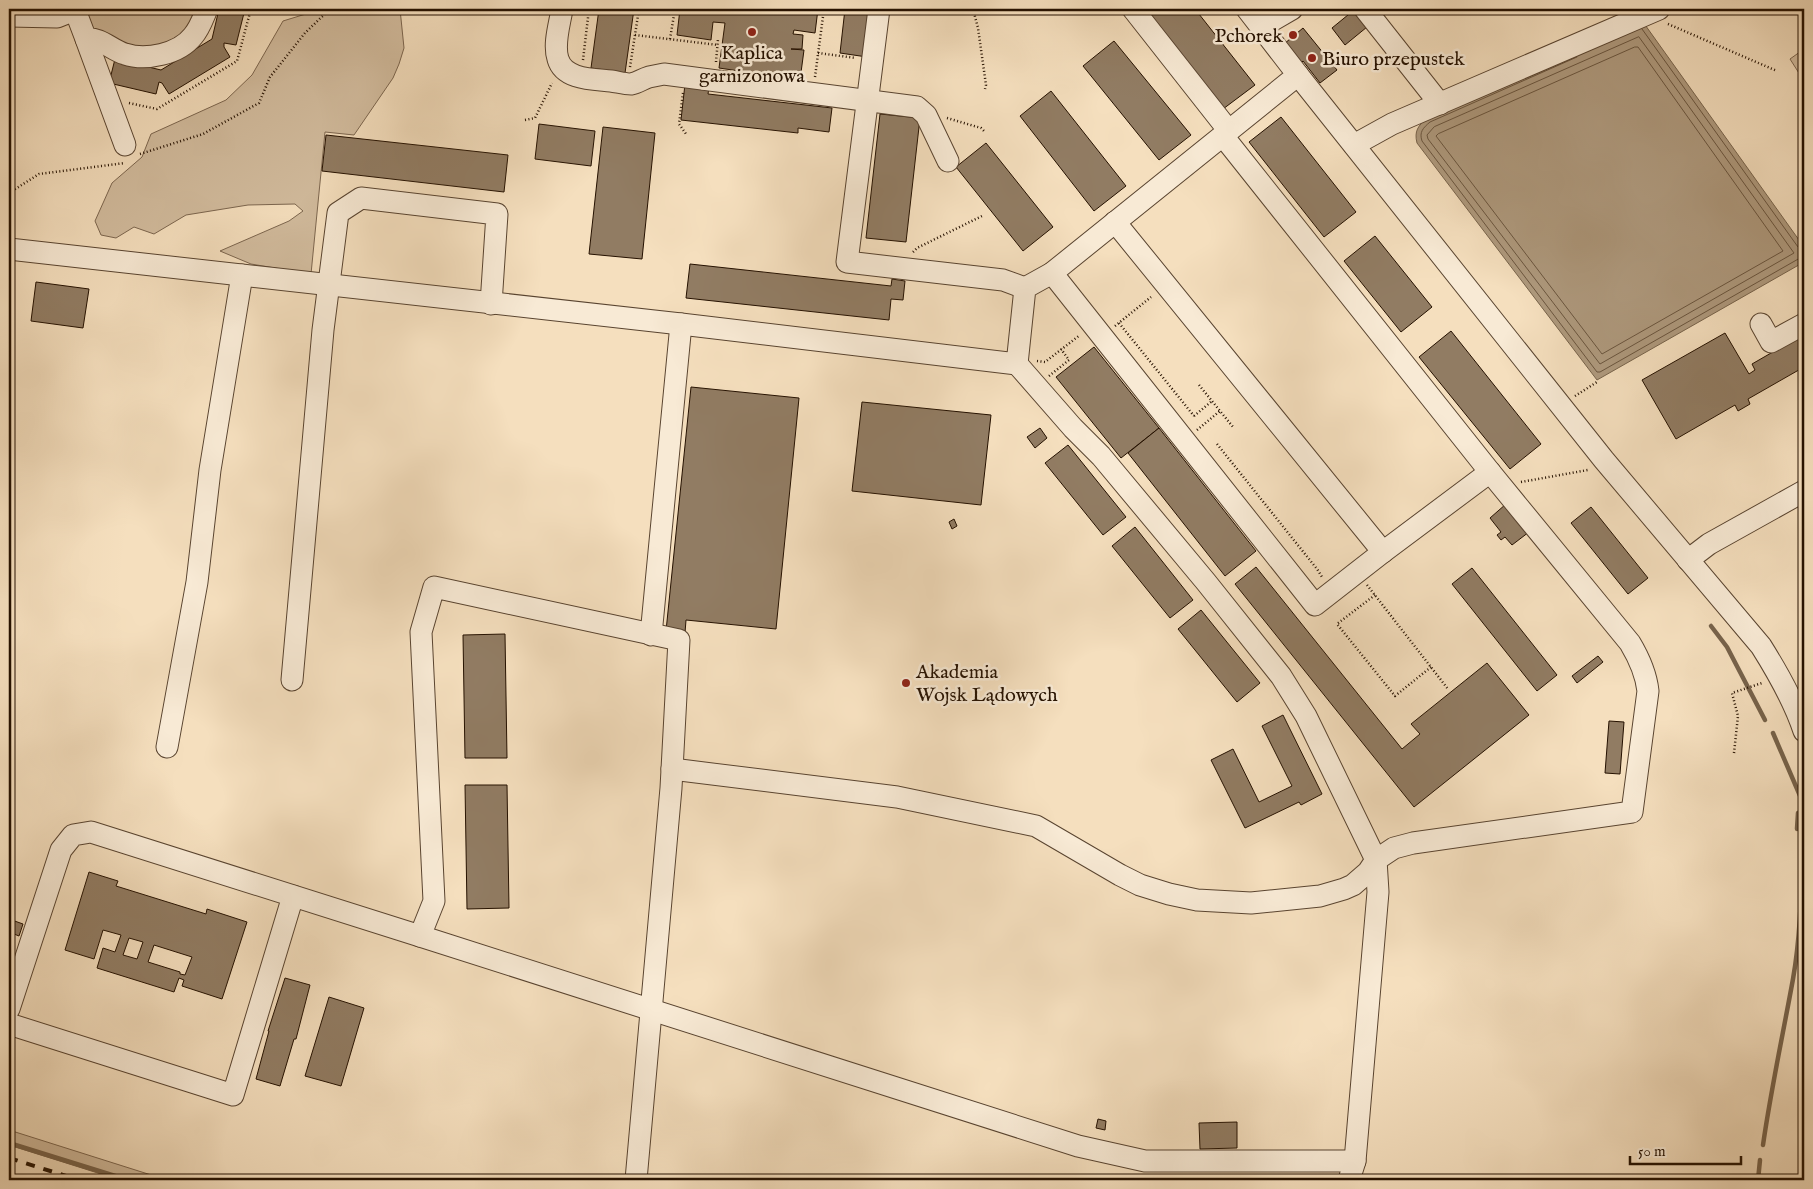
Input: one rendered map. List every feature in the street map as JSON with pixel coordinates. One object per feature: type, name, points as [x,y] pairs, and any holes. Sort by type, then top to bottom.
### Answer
[{"type":"street","points":[[9,16],[38,13],[57,17],[76,9],[108,98],[125,154]]},
{"type":"street","points":[[86,39],[95,38],[126,55],[150,56],[163,54],[178,48],[192,38],[207,9]]},
{"type":"street","points":[[562,9],[556,48],[557,58],[564,68],[575,75],[631,84],[664,74],[917,107],[926,115],[948,161]]},
{"type":"street","points":[[880,9],[847,262],[1003,280],[1025,288],[1052,273],[1226,134],[1293,68]]},
{"type":"street","points":[[672,769],[897,797],[1036,826],[1120,876],[1147,887],[1197,900],[1251,903],[1320,896],[1353,885],[1368,872],[1376,860],[1394,848],[1413,843],[1632,812],[1648,691],[1644,671],[1630,642],[1490,472],[1226,134],[1133,9]]},
{"type":"street","points":[[1247,9],[1604,460],[1761,646],[1778,672],[1798,713],[1804,731]]},
{"type":"street","points":[[1261,27],[1292,9]]},
{"type":"street","points":[[1365,9],[1440,104]]},
{"type":"street","points":[[1354,145],[1392,124],[1652,12]]},
{"type":"street","points":[[292,680],[323,330],[338,212],[361,198],[496,214],[491,304]]},
{"type":"street","points":[[1115,222],[1383,552]]},
{"type":"street","points":[[9,249],[681,324],[1017,364],[1073,428],[1102,456],[1210,586],[1281,676],[1306,716],[1376,860],[1378,892],[1352,1171],[1146,1161],[1060,1140],[91,832],[73,835],[61,850],[9,1009]]},
{"type":"street","points":[[1052,273],[1315,605],[1490,472]]},
{"type":"street","points":[[166,747],[197,582],[210,470],[242,276]]},
{"type":"street","points":[[1017,364],[1025,288]]},
{"type":"street","points":[[651,635],[681,324]]},
{"type":"street","points":[[1761,324],[1771,342],[1804,324]]},
{"type":"street","points":[[1688,560],[1709,544],[1804,492]]},
{"type":"street","points":[[420,936],[434,901],[421,632],[434,587],[679,640],[672,769],[636,1180]]},
{"type":"street","points":[[9,1024],[233,1095],[293,896]]},
{"type":"path","points":[[108,98],[157,109],[237,61],[251,9]]},
{"type":"path","points":[[9,193],[39,174],[121,165],[125,154],[140,154],[203,134],[259,103],[270,77],[305,33],[330,9]]},
{"type":"path","points":[[584,54],[589,9]]},
{"type":"path","points":[[632,54],[639,9]]},
{"type":"path","points":[[670,39],[675,9]]},
{"type":"path","points":[[813,94],[824,9]]},
{"type":"path","points":[[973,9],[982,54],[985,89]]},
{"type":"path","points":[[1652,12],[1777,70]]},
{"type":"path","points":[[635,35],[718,45]]},
{"type":"path","points":[[715,66],[718,39]]},
{"type":"path","points":[[818,53],[873,60]]},
{"type":"path","points":[[526,120],[535,118],[555,76],[564,68]]},
{"type":"path","points":[[684,77],[679,124],[686,134]]},
{"type":"path","points":[[926,115],[929,113],[981,128],[984,131]]},
{"type":"path","points":[[912,254],[917,248],[984,215]]},
{"type":"path","points":[[1017,364],[1027,360],[1045,362],[1061,349],[1098,330],[1119,322],[1151,297]]},
{"type":"path","points":[[1119,322],[1194,416]]},
{"type":"path","points":[[1037,386],[1069,360],[1061,349]]},
{"type":"path","points":[[1579,393],[1597,382]]},
{"type":"path","points":[[1199,385],[1233,427]]},
{"type":"path","points":[[1181,435],[1194,416],[1212,401]]},
{"type":"path","points":[[1181,435],[1220,411]]},
{"type":"path","points":[[1217,444],[1317,569],[1328,595]]},
{"type":"path","points":[[1504,489],[1513,483],[1588,470]]},
{"type":"path","points":[[1357,572],[1448,688]]},
{"type":"path","points":[[1375,595],[1337,624],[1395,696],[1431,667]]},
{"type":"path","points":[[1734,753],[1738,716],[1732,693],[1750,688]]},
{"type":"shaded area","points":[[83,9],[202,9],[197,24],[166,48],[127,50],[91,30]]},
{"type":"shaded area","points":[[322,9],[400,9],[404,48],[393,78],[354,135],[325,132],[311,274],[251,264],[220,251],[289,221],[303,211],[295,204],[248,205],[186,215],[154,234],[134,227],[116,238],[101,235],[95,221],[112,183],[142,157],[151,134],[226,100],[252,75],[283,21]]},
{"type":"shaded area","points":[[1804,49],[1804,81],[1790,59]]},
{"type":"shaded area","points":[[9,1130],[167,1180],[120,1180],[9,1145]]},
{"type":"water","points":[[1643,22],[1804,247],[1804,262],[1597,380],[1417,143],[1416,132],[1427,118]]},
{"type":"building","points":[[219,9],[245,9],[236,45],[224,43],[224,47],[230,57],[169,94],[162,83],[159,82],[156,94],[109,83],[115,59],[161,70],[212,39]]},
{"type":"building","points":[[599,9],[634,9],[625,73],[591,68]]},
{"type":"building","points":[[680,9],[779,9],[779,13],[791,14],[792,9],[818,9],[815,33],[794,30],[793,34],[803,35],[802,49],[791,49],[804,50],[800,80],[719,68],[725,23],[713,22],[711,40],[677,35]]},
{"type":"building","points":[[845,9],[872,9],[867,57],[840,53]]},
{"type":"building","points":[[1156,9],[1195,9],[1255,85],[1223,109],[1148,15]]},
{"type":"building","points":[[1354,10],[1367,27],[1345,45],[1332,28]]},
{"type":"building","name":"Biuro przepustek","points":[[1303,28],[1337,70],[1320,83],[1303,61],[1300,64],[1284,44]]},
{"type":"building","points":[[1114,41],[1191,135],[1159,160],[1083,66]]},
{"type":"building","points":[[685,84],[709,87],[708,94],[832,108],[829,132],[798,128],[798,133],[681,120]]},
{"type":"building","points":[[1051,91],[1126,186],[1094,211],[1020,116]]},
{"type":"building","points":[[880,114],[920,118],[906,242],[866,238]]},
{"type":"building","points":[[1281,117],[1356,212],[1324,237],[1249,142]]},
{"type":"building","points":[[539,124],[595,131],[591,166],[535,159]]},
{"type":"building","points":[[603,127],[655,133],[642,259],[589,254]]},
{"type":"building","points":[[326,135],[508,155],[504,192],[322,171]]},
{"type":"building","points":[[986,143],[1053,227],[1023,251],[956,167]]},
{"type":"building","points":[[1375,236],[1432,307],[1401,332],[1344,261]]},
{"type":"building","points":[[690,264],[891,286],[892,279],[905,281],[903,300],[891,299],[889,320],[686,298]]},
{"type":"building","points":[[36,282],[89,289],[83,328],[31,321]]},
{"type":"building","points":[[1451,331],[1541,444],[1510,469],[1419,357]]},
{"type":"building","points":[[1725,333],[1749,374],[1755,370],[1752,364],[1804,334],[1804,367],[1748,399],[1750,404],[1738,411],[1735,405],[1676,439],[1642,380]]},
{"type":"building","points":[[1094,347],[1159,428],[1121,458],[1056,377]]},
{"type":"building","points":[[691,387],[799,398],[776,629],[686,620],[685,633],[666,631]]},
{"type":"building","points":[[862,402],[991,415],[981,505],[852,491]]},
{"type":"building","points":[[1040,428],[1047,438],[1035,448],[1027,437]]},
{"type":"building","points":[[1159,428],[1256,551],[1225,576],[1128,453]]},
{"type":"building","points":[[1068,445],[1126,517],[1103,535],[1045,463]]},
{"type":"building","points":[[1506,504],[1529,532],[1512,545],[1505,537],[1501,540],[1497,535],[1501,532],[1490,518]]},
{"type":"building","points":[[1591,507],[1648,578],[1628,594],[1571,523]]},
{"type":"building","points":[[954,519],[957,526],[952,529],[949,522]]},
{"type":"building","points":[[1135,527],[1193,600],[1170,618],[1112,546]]},
{"type":"building","points":[[1256,567],[1402,749],[1420,734],[1411,724],[1487,663],[1529,715],[1414,807],[1235,584]]},
{"type":"building","points":[[1472,568],[1557,675],[1537,691],[1452,584]]},
{"type":"building","points":[[1201,610],[1260,683],[1237,702],[1178,629]]},
{"type":"building","points":[[505,634],[507,758],[465,758],[463,635]]},
{"type":"building","points":[[1598,656],[1603,662],[1577,683],[1572,676]]},
{"type":"building","points":[[1283,715],[1322,794],[1301,805],[1299,802],[1245,828],[1211,760],[1233,749],[1259,802],[1292,786],[1262,726]]},
{"type":"building","points":[[1609,721],[1624,722],[1620,774],[1605,773]]},
{"type":"building","points":[[465,785],[507,785],[509,908],[467,909]]},
{"type":"building","points":[[89,872],[118,881],[116,886],[206,914],[207,909],[247,922],[222,999],[182,986],[184,980],[179,978],[174,992],[97,968],[103,948],[115,952],[121,935],[103,930],[94,959],[65,950]],"holes":[[[129,938],[143,942],[137,959],[123,955]],[[154,945],[192,957],[185,975],[148,962]]]},
{"type":"building","points":[[9,919],[23,924],[19,936],[9,932]]},
{"type":"building","points":[[285,978],[310,985],[296,1039],[294,1039],[280,1086],[256,1079],[268,1031]]},
{"type":"building","points":[[329,997],[364,1008],[341,1086],[305,1076]]},
{"type":"building","points":[[1098,1119],[1106,1121],[1105,1130],[1096,1128]]},
{"type":"building","points":[[1237,1122],[1237,1148],[1200,1149],[1199,1123]]},
{"type":"building","points":[[1064,1175],[1105,1180],[1063,1180]]},
{"type":"waterway","points":[[1711,626],[1727,647],[1765,720]]},
{"type":"waterway","points":[[1773,733],[1804,805]]},
{"type":"waterway","points":[[1797,829],[1798,813],[1804,811]]},
{"type":"waterway","points":[[1763,1145],[1796,962],[1802,878],[1802,845]]},
{"type":"waterway","points":[[9,1143],[128,1180]]},
{"type":"waterway","points":[[1758,1180],[1760,1160]]},
{"type":"railway","points":[[9,1158],[79,1180]]},
{"type":"place","name":"Kaplica garnizonowa","points":[[752,32]]},
{"type":"place","name":"Pchorek","points":[[1293,35]]},
{"type":"place","name":"Biuro przepustek","points":[[1312,58]]},
{"type":"place","name":"Akademia Wojsk Lądowych","points":[[906,683]]}]
